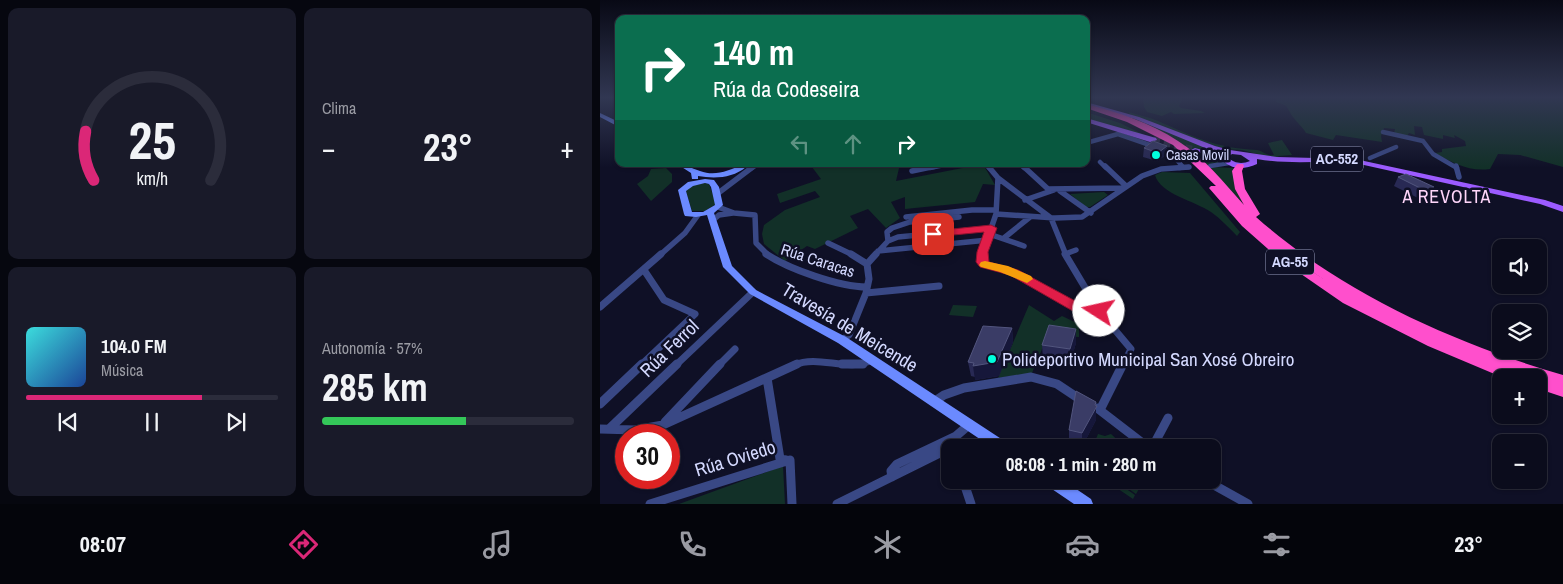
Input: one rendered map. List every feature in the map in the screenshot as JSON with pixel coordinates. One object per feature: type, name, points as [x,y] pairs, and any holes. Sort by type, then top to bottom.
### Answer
[{"type":"highway","name":"AG-55","points":[[1121,122],[1155,136],[1169,146],[1198,171],[1265,243],[1328,289],[1382,319],[1424,339],[1499,369]]},
{"type":"highway","name":"AG-55","points":[[1133,122],[1176,144],[1208,171],[1263,230],[1317,271],[1348,290],[1451,342],[1523,369],[1563,381]]},
{"type":"highway","points":[[1248,162],[1237,171],[1240,189],[1252,210],[1272,233],[1317,271]]},
{"type":"highway","points":[[1547,386],[1563,391]]},
{"type":"main road","points":[[1091,122],[1122,133],[1153,140]]},
{"type":"main road","name":"AC-552","points":[[1146,122],[1213,148],[1244,153],[1248,162]]},
{"type":"main road","name":"AC-552","points":[[1195,150],[1226,161],[1248,162],[1325,158],[1355,161],[1542,202],[1563,210]]},
{"type":"main road","points":[[1226,161],[1225,155],[1230,152]]},
{"type":"main road","points":[[685,167],[706,177],[729,173],[742,167]]},
{"type":"main road","points":[[714,187],[719,202],[713,213],[688,214],[682,193],[685,187],[696,182],[714,187],[744,167]]},
{"type":"main road","points":[[694,172],[696,182]]},
{"type":"main road","name":"Travesía de Meicende","points":[[713,213],[728,267],[753,292],[842,340],[991,439]]},
{"type":"main road","points":[[1064,489],[1086,504]]},
{"type":"street","points":[[1383,132],[1423,141],[1433,154],[1457,167],[1459,177]]},
{"type":"street","points":[[1090,142],[1122,133],[1170,152],[1186,167]]},
{"type":"street","points":[[1370,158],[1396,147]]},
{"type":"street","points":[[1210,166],[1226,161]]},
{"type":"street","points":[[1100,162],[1124,187]]},
{"type":"street","points":[[714,187],[751,167]]},
{"type":"street","points":[[912,171],[933,167]]},
{"type":"street","points":[[989,167],[998,178],[1050,218],[1065,254],[1099,311],[1131,349],[1100,410]]},
{"type":"street","points":[[1025,167],[1048,189],[1124,187]]},
{"type":"street","points":[[906,217],[972,210],[1030,217],[1082,217],[1091,213],[1124,187],[1142,176],[1162,169],[1186,167]]},
{"type":"street","points":[[998,178],[996,212],[982,258],[985,265],[1014,273],[1076,307],[1099,311]]},
{"type":"street","points":[[1025,200],[1057,190]]},
{"type":"street","points":[[1057,190],[1091,213]]},
{"type":"street","points":[[713,213],[719,215],[734,213]]},
{"type":"street","name":"Rúa Caracas","points":[[713,213],[755,215],[755,238],[758,247],[770,259],[866,290],[939,286]]},
{"type":"street","points":[[600,308],[685,233],[698,215]]},
{"type":"street","points":[[1004,238],[1030,217]]},
{"type":"street","points":[[888,241],[887,232],[891,227],[900,224],[959,218]]},
{"type":"street","points":[[878,251],[990,234]]},
{"type":"street","points":[[866,264],[888,241],[898,238],[990,234],[1024,246]]},
{"type":"street","points":[[828,243],[847,251],[866,264],[869,279],[849,335],[842,340]]},
{"type":"street","points":[[1065,254],[1076,250]]},
{"type":"street","points":[[600,404],[695,314],[664,300],[644,270]]},
{"type":"street","name":"Rúa Ferrol","points":[[605,429],[753,292]]},
{"type":"street","points":[[664,424],[735,349]]},
{"type":"street","points":[[665,424],[812,359],[821,359],[852,366],[866,364],[872,360]]},
{"type":"street","points":[[935,401],[944,395],[964,388],[1030,377],[1057,384],[1067,392],[1100,410],[1135,439]]},
{"type":"street","points":[[767,378],[780,459],[790,460]]},
{"type":"street","points":[[1155,439],[1168,418]]},
{"type":"street","points":[[892,477],[891,471],[897,464],[956,436],[970,424]]},
{"type":"street","points":[[837,504],[941,452]]},
{"type":"street","name":"Rúa Oviedo","points":[[650,504],[709,484],[730,481],[790,460],[792,504]]},
{"type":"street","points":[[967,489],[971,504]]},
{"type":"street","points":[[1221,489],[1248,504]]},
{"type":"green space","points":[[1097,122],[1115,122],[1154,140]]},
{"type":"green space","points":[[1130,122],[1143,122],[1220,153],[1196,149],[1194,151],[1219,160],[1217,163],[1208,164],[1210,167],[1234,168],[1244,204],[1193,153]]},
{"type":"green space","points":[[1149,122],[1159,122],[1206,141],[1229,147],[1257,150],[1269,155],[1274,155],[1268,143],[1282,140],[1292,155],[1279,156],[1275,159],[1242,150],[1223,149]]},
{"type":"green space","points":[[1297,122],[1563,122],[1563,167],[1520,155],[1498,154],[1490,169],[1468,168],[1435,153],[1442,152],[1442,149],[1466,146],[1465,141],[1454,135],[1455,138],[1443,135],[1443,139],[1424,135],[1422,127],[1414,126],[1415,135],[1409,133],[1407,136],[1394,134],[1395,129],[1384,128],[1381,136],[1382,142],[1336,135],[1333,140],[1306,133]]},
{"type":"green space","points":[[812,167],[899,167],[896,181],[968,167],[985,167],[995,185],[983,184],[975,202],[905,209],[905,197],[891,202],[900,218],[886,228],[868,209],[850,216],[858,228],[815,249],[807,246],[785,261],[764,244],[762,234],[764,225],[785,210],[820,197],[815,191],[780,203],[777,194],[821,179]]},
{"type":"green space","points":[[666,168],[672,174],[672,182],[651,201],[637,184],[648,176],[651,169]]},
{"type":"green space","points":[[1162,172],[1190,173],[1240,232],[1237,236],[1211,212],[1171,192],[1158,182],[1155,175]]},
{"type":"green space","points":[[709,184],[716,204],[705,211],[692,211],[686,191],[690,186]]},
{"type":"green space","points":[[1104,192],[1108,195],[1090,207],[1086,207],[1070,194]]},
{"type":"green space","points":[[953,305],[977,306],[973,317],[949,315]]},
{"type":"green space","points":[[1029,305],[1054,321],[1062,316],[1079,324],[1079,337],[1048,335],[1032,373],[998,378]]},
{"type":"green space","points":[[1098,434],[1105,436],[1111,434],[1116,439],[1096,439]]},
{"type":"green space","points":[[783,466],[785,504],[679,504]]},
{"type":"green space","points":[[1118,489],[1126,489],[1135,495],[1133,499]]},
{"type":"green space","points":[[1129,489],[1139,489],[1136,494]]},
{"type":"building","points":[[1153,141],[1167,146],[1158,153],[1144,148]]},
{"type":"building","points":[[1406,174],[1434,187],[1426,191],[1398,177]]},
{"type":"building","points":[[1049,325],[1076,329],[1070,349],[1042,345]]},
{"type":"building","points":[[983,326],[1012,328],[997,362],[973,366],[974,363],[968,362]]},
{"type":"building","points":[[1076,391],[1096,402],[1095,405],[1097,406],[1082,433],[1069,430]]},
{"type":"tunnel","points":[[1153,140],[1195,150]]},
{"type":"slow traffic","points":[[985,265],[1003,269],[1027,279]]},
{"type":"place","name":"Casas Movil","points":[[1156,155]]},
{"type":"place","name":"Polideportivo Municipal San Xosé Obreiro","points":[[992,359]]},
{"type":"district","name":"A REVOLTA","points":[[1447,197]]},
{"type":"route","points":[[933,234],[991,228],[982,252],[982,262],[985,265],[1003,269],[1027,279],[1080,309],[1099,311]]}]
